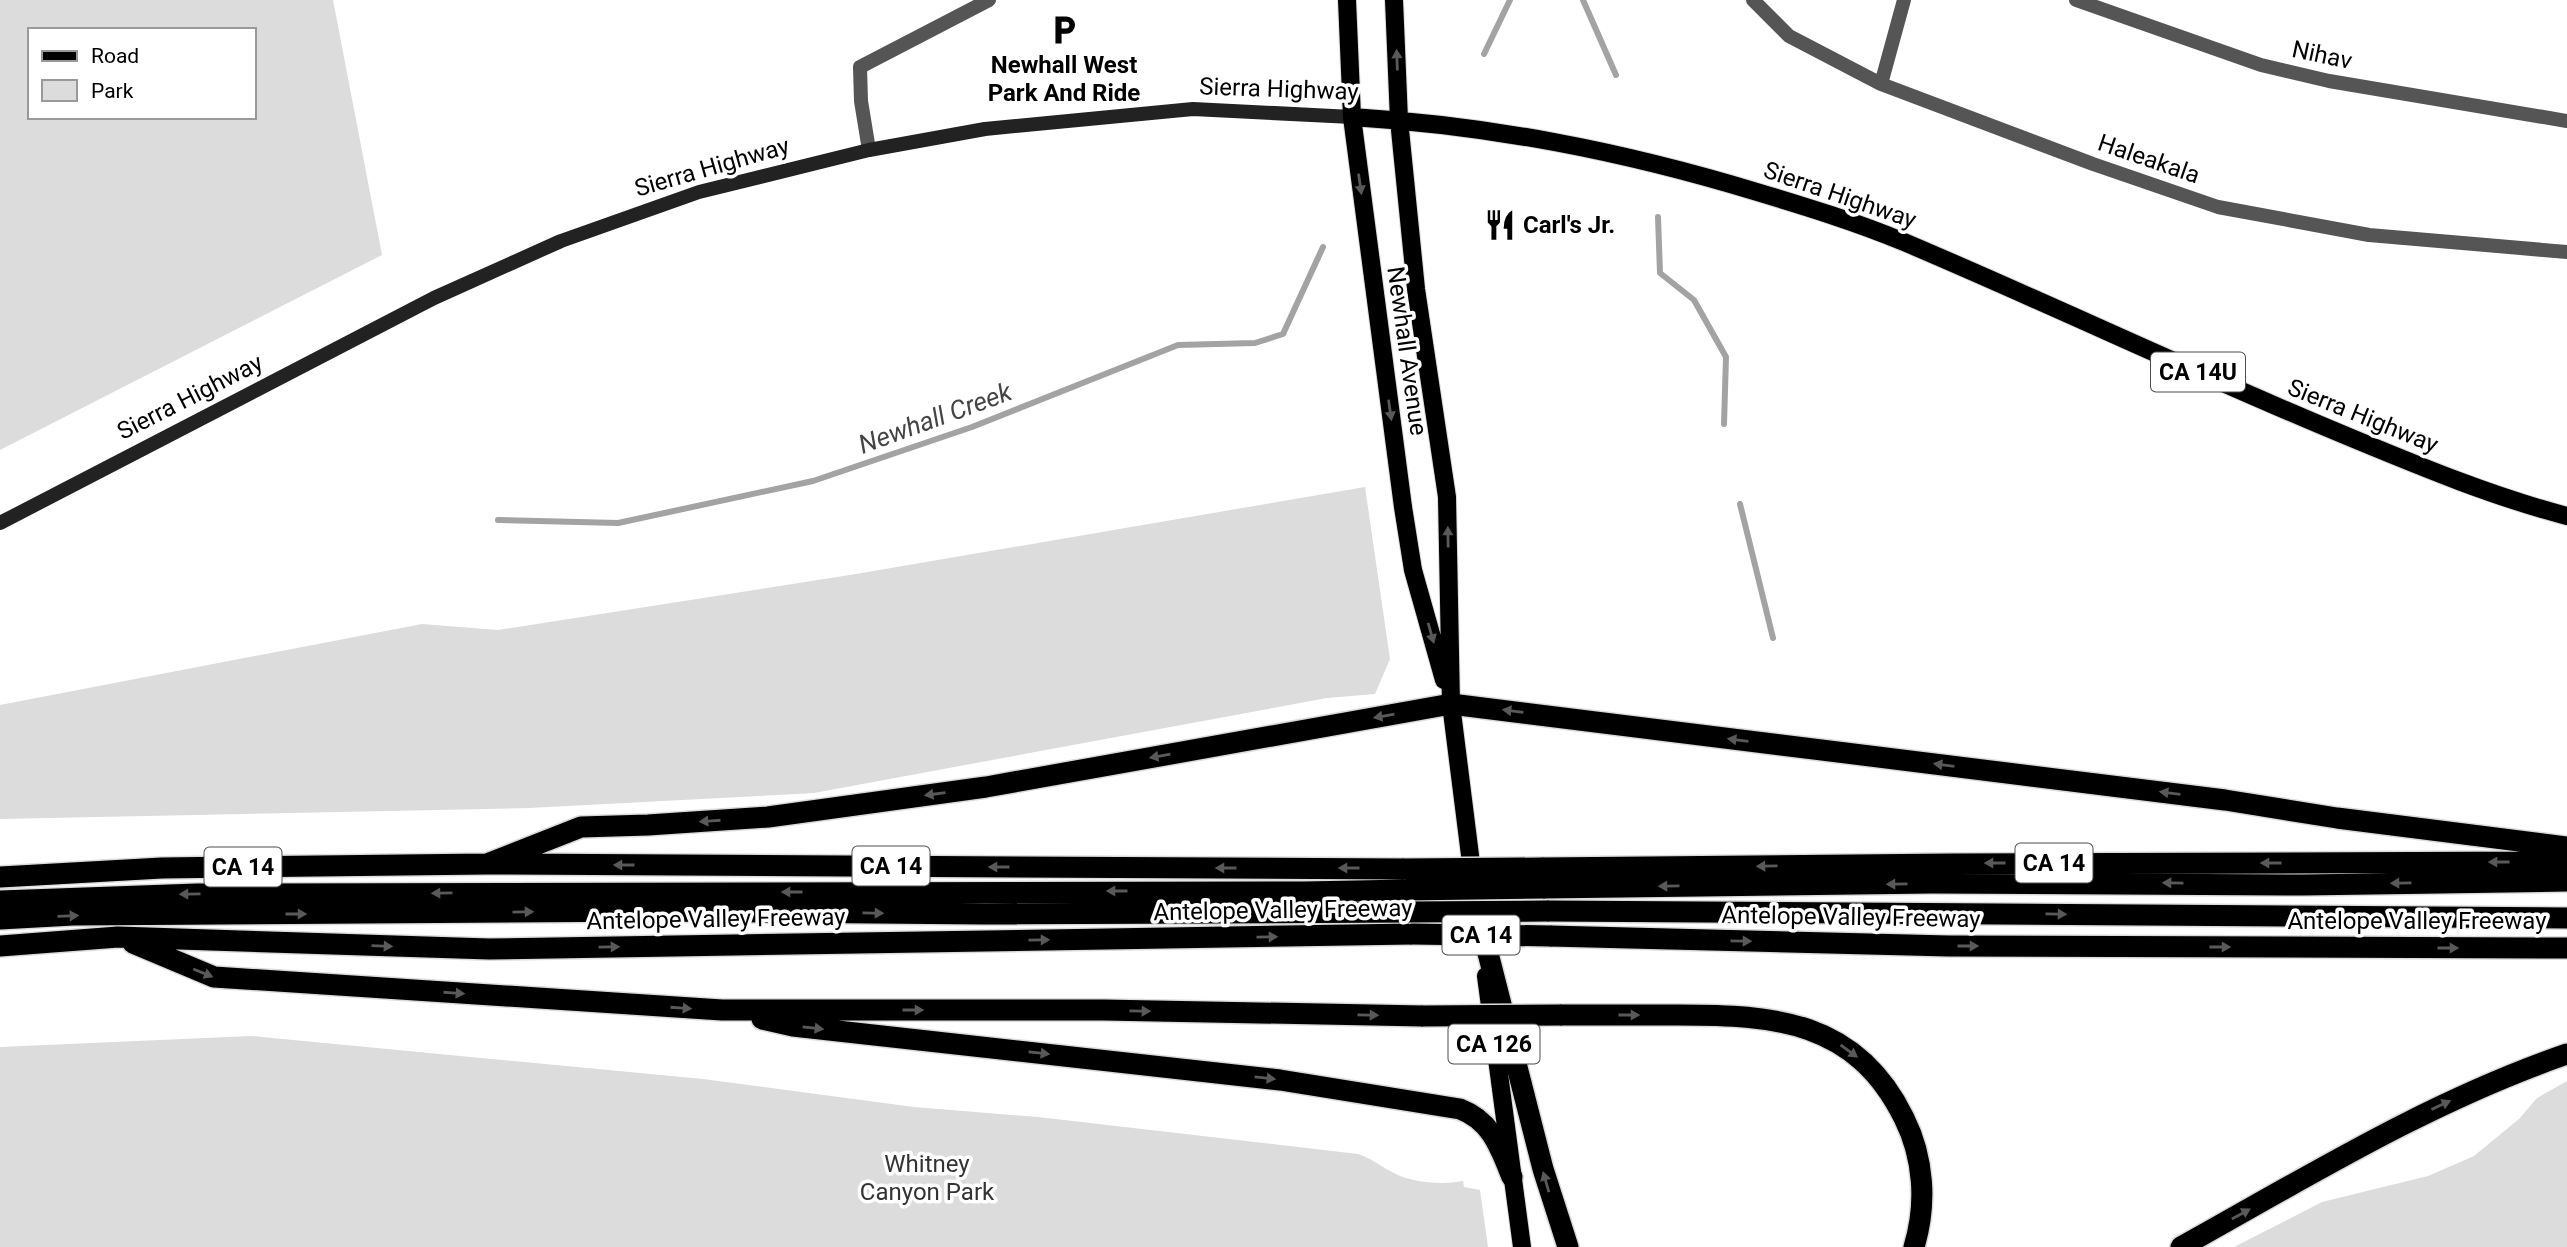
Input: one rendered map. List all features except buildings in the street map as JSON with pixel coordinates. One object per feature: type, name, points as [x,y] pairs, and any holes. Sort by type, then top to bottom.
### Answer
[{"type":"highway","points":[[487,864],[581,827],[768,817],[986,787],[1451,704],[2198,796],[2337,818],[2567,847]]},
{"type":"highway","name":"Antelope Valley Freeway","points":[[0,877],[162,868],[487,864],[1405,879],[1543,878],[1952,863],[2567,862]]},
{"type":"highway","points":[[1543,878],[2304,885],[2567,881]]},
{"type":"highway","points":[[0,901],[197,894],[1405,879]]},
{"type":"highway","points":[[0,919],[72,915],[643,911],[986,914],[1547,911],[2567,918]]},
{"type":"highway","points":[[1477,911],[1543,1169],[1568,1247]]},
{"type":"highway","name":"Antelope Valley Freeway","points":[[0,946],[118,937],[489,949],[1412,934],[1949,946],[2567,948]]},
{"type":"highway","points":[[118,937],[214,978],[722,1010],[1104,1010],[1423,1016],[1702,1015],[1768,1018],[1801,1026],[1829,1037],[1856,1056],[1879,1078],[1897,1104],[1911,1131],[1919,1161],[1922,1194],[1920,1227],[1914,1247]]},
{"type":"highway","points":[[722,1010],[793,1026],[1280,1080],[1460,1108],[1473,1113],[1485,1123],[1496,1138],[1512,1177]]},
{"type":"highway","points":[[2181,1247],[2408,1121],[2472,1091],[2567,1055]]},
{"type":"main road","name":"Newhall Avenue","points":[[1347,0],[1352,117],[1413,570],[1451,704]]},
{"type":"main road","name":"Newhall Avenue","points":[[1394,0],[1399,120],[1416,289],[1447,497],[1451,704],[1522,1247]]},
{"type":"main road","name":"Sierra Highway","points":[[0,523],[434,298],[561,241],[699,192],[869,150],[985,129],[1193,109],[1399,120],[1515,134],[1672,166],[1834,215],[1902,241],[2285,411],[2462,483],[2567,516]]},
{"type":"street","points":[[869,150],[861,101],[860,67],[989,0]]},
{"type":"street","name":"Haleakala","points":[[1753,0],[1788,36],[1881,83],[2093,164],[2218,207],[2369,235],[2567,252]]},
{"type":"street","points":[[1881,83],[1904,0]]},
{"type":"street","name":"Nihav","points":[[2076,0],[2274,68],[2329,81],[2567,121]]},
{"type":"green space","points":[[0,0],[333,0],[382,255],[0,450]]},
{"type":"green space","points":[[1365,487],[1390,659],[1375,694],[1327,698],[814,793],[529,808],[0,819],[0,705],[422,624],[498,630],[856,574]]},
{"type":"green space","name":"Whitney Canyon Park","points":[[251,1036],[703,1079],[914,1107],[1038,1117],[1358,1154],[1408,1179],[1436,1183],[1463,1181],[1464,1187],[1480,1190],[1488,1247],[0,1247],[0,1047]]},
{"type":"green space","points":[[2567,1081],[2567,1247],[2234,1247],[2322,1202],[2428,1176],[2474,1156],[2519,1119],[2537,1098]]},
{"type":"waterway","name":"Newhall Creek","points":[[1484,54],[1510,0]]},
{"type":"waterway","points":[[1583,0],[1616,75]]},
{"type":"waterway","points":[[1658,217],[1660,273],[1694,300],[1726,357],[1724,424]]},
{"type":"waterway","name":"Newhall Creek","points":[[498,520],[618,523],[813,481],[972,427],[1178,345],[1255,343],[1283,334],[1323,247]]},
{"type":"waterway","points":[[1740,504],[1773,638]]},
{"type":"place","name":"Newhall West Park And Ride","points":[[1064,30]]},
{"type":"place","name":"Carl's Jr.","points":[[1500,225]]}]
